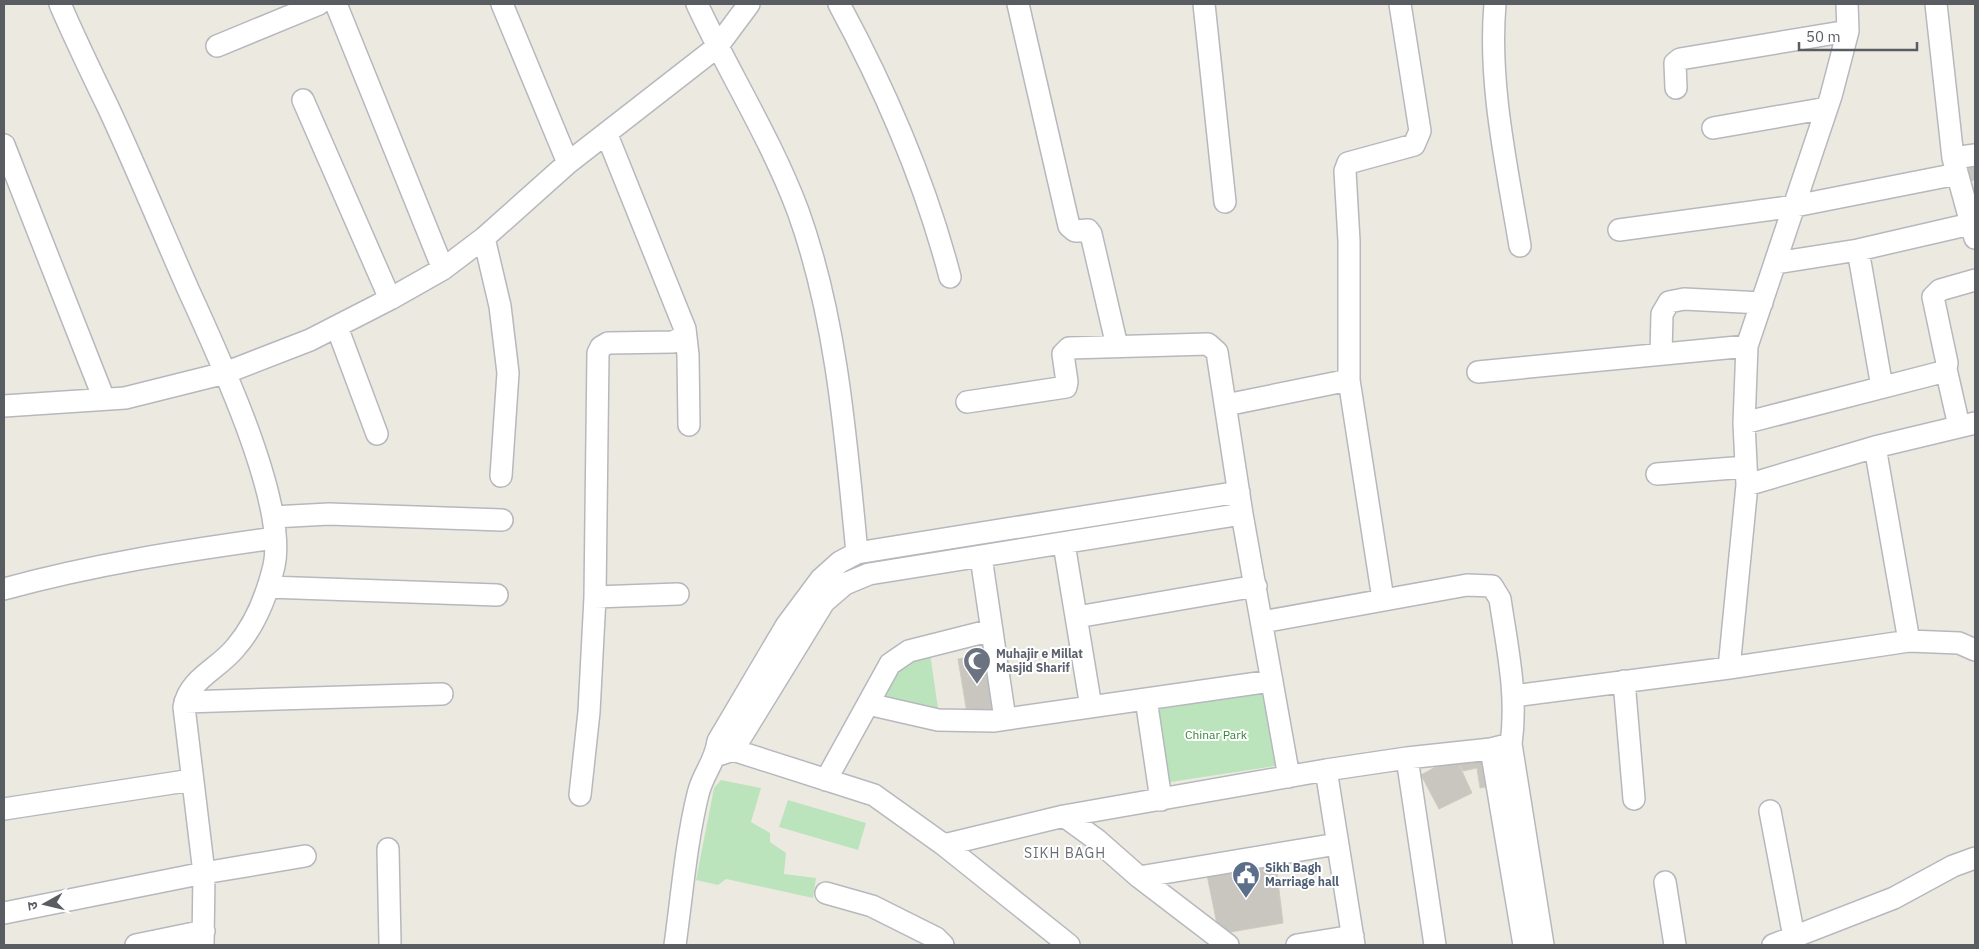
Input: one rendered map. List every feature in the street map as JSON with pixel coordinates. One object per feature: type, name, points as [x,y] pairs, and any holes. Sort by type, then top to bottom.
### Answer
[{"type":"street","points":[[60,4],[225,373],[262,475],[273,517],[275,538],[274,565],[268,586],[250,629],[235,649],[192,686],[185,702],[192,780],[204,873],[203,938],[136,945]]},
{"type":"street","points":[[217,46],[319,4]]},
{"type":"street","points":[[336,4],[443,269]]},
{"type":"street","points":[[502,4],[568,164]]},
{"type":"street","points":[[697,4],[717,47],[778,163],[798,212],[818,277],[831,338],[857,554]]},
{"type":"street","points":[[4,406],[125,398],[225,373],[310,340],[390,300],[443,269],[484,238],[568,164],[717,47],[749,4]]},
{"type":"street","points":[[838,4],[891,106],[908,147],[937,229],[950,277]]},
{"type":"street","points":[[1018,4],[1069,226],[1075,231],[1088,230],[1091,234],[1117,346]]},
{"type":"street","points":[[1204,4],[1225,202]]},
{"type":"street","points":[[1383,599],[1349,380],[1349,241],[1346,171],[1348,162],[1358,158],[1414,145],[1420,131],[1400,4]]},
{"type":"street","points":[[1494,4],[1494,55],[1498,96],[1520,246]]},
{"type":"street","points":[[1730,668],[1746,476],[1744,423],[1747,346],[1827,108],[1848,31],[1847,4]]},
{"type":"street","points":[[1775,263],[1858,250],[1974,228],[1955,166],[1936,4]]},
{"type":"street","points":[[1676,88],[1675,62],[1680,59],[1848,31]]},
{"type":"street","points":[[303,100],[390,300]]},
{"type":"street","points":[[1713,128],[1827,108]]},
{"type":"street","points":[[607,135],[685,329],[684,336],[688,355],[689,425]]},
{"type":"street","points":[[4,145],[104,399]]},
{"type":"street","points":[[1619,230],[1795,206],[1955,166],[1975,155]]},
{"type":"street","points":[[484,238],[500,306],[508,373],[502,476]]},
{"type":"street","points":[[1858,250],[1882,387]]},
{"type":"street","points":[[1657,474],[1746,476],[1967,424],[1946,369],[1933,297],[1940,290],[1975,280]]},
{"type":"street","points":[[1661,354],[1662,314],[1669,302],[1684,299],[1762,303]]},
{"type":"street","points":[[337,327],[376,434]]},
{"type":"street","points":[[580,795],[589,712],[596,597],[598,353],[601,347],[608,343],[673,342],[684,336]]},
{"type":"street","points":[[967,402],[1066,387],[1063,354],[1066,350],[1117,346],[1208,344],[1217,352],[1242,514],[1289,777]]},
{"type":"street","points":[[1478,372],[1747,346]]},
{"type":"street","points":[[1744,423],[1946,369]]},
{"type":"street","points":[[1226,405],[1349,380]]},
{"type":"street","points":[[1875,447],[1910,641]]},
{"type":"street","points":[[1069,945],[944,845],[874,795],[725,753],[718,741],[786,626],[821,579],[840,562],[857,554],[1239,492]]},
{"type":"street","points":[[273,517],[329,514],[502,520]]},
{"type":"street","points":[[675,945],[694,809],[705,774],[725,753],[824,602],[845,584],[869,574],[1242,514]]},
{"type":"street","points":[[4,589],[58,574],[135,558],[275,538]]},
{"type":"street","points":[[1064,544],[1091,707]]},
{"type":"street","points":[[981,557],[1005,719]]},
{"type":"street","points":[[1262,622],[1467,585],[1492,586],[1500,599],[1513,696],[1514,720],[1501,746],[1524,945]]},
{"type":"street","points":[[268,586],[497,595]]},
{"type":"street","points":[[1077,617],[1256,586]]},
{"type":"street","points":[[596,597],[678,594]]},
{"type":"street","points":[[826,780],[890,664],[909,651],[992,630]]},
{"type":"street","points":[[1513,696],[1730,668],[1910,641],[1959,643],[1975,650]]},
{"type":"street","points":[[868,704],[938,720],[965,722],[1005,719],[1272,681]]},
{"type":"street","points":[[1624,681],[1634,799]]},
{"type":"street","points":[[185,702],[442,694]]},
{"type":"street","points":[[1146,699],[1161,800]]},
{"type":"street","points":[[944,845],[1064,816],[1326,770],[1501,746]]},
{"type":"street","points":[[1501,746],[1544,945]]},
{"type":"street","points":[[1407,758],[1435,945]]},
{"type":"street","points":[[1297,945],[1354,940],[1326,770]]},
{"type":"street","points":[[4,809],[192,780]]},
{"type":"street","points":[[1770,811],[1794,937]]},
{"type":"street","points":[[1064,816],[1097,840],[1139,877],[1228,945]]},
{"type":"street","points":[[1139,877],[1337,844]]},
{"type":"street","points":[[388,849],[389,945]]},
{"type":"street","points":[[4,913],[204,873],[306,856]]},
{"type":"street","points":[[1773,945],[1894,898],[1953,866],[1975,858]]},
{"type":"street","points":[[1665,882],[1675,945]]},
{"type":"street","points":[[826,893],[872,906],[936,943]]},
{"type":"green space","points":[[930,653],[939,715],[878,701],[890,672]]},
{"type":"green space","name":"Chinar Park","points":[[1268,687],[1281,765],[1164,783],[1152,706]]},
{"type":"green space","points":[[721,780],[761,788],[751,822],[770,833],[770,842],[786,853],[784,874],[816,878],[813,898],[726,879],[718,885],[696,880],[714,788]]},
{"type":"green space","points":[[788,800],[866,823],[858,850],[779,827]]},
{"type":"building","points":[[1975,167],[1975,180],[1964,182],[1961,169]]},
{"type":"building","name":"Muhajir e Millat Masjid Sharif","points":[[989,654],[995,711],[967,713],[958,659]]},
{"type":"building","points":[[1455,756],[1472,793],[1439,809],[1421,775]]},
{"type":"building","points":[[1486,756],[1491,786],[1480,788],[1477,768],[1463,771],[1457,760]]},
{"type":"building","name":"Sikh Bagh Marriage hall","points":[[1276,865],[1283,923],[1219,934],[1207,875]]},
{"type":"place","name":"Muhajir e Millat Masjid Sharif","points":[[977,685]]},
{"type":"place","name":"Sikh Bagh Marriage hall","points":[[1246,899]]},
{"type":"district","name":"SIKH BAGH","points":[[1065,853]]}]
